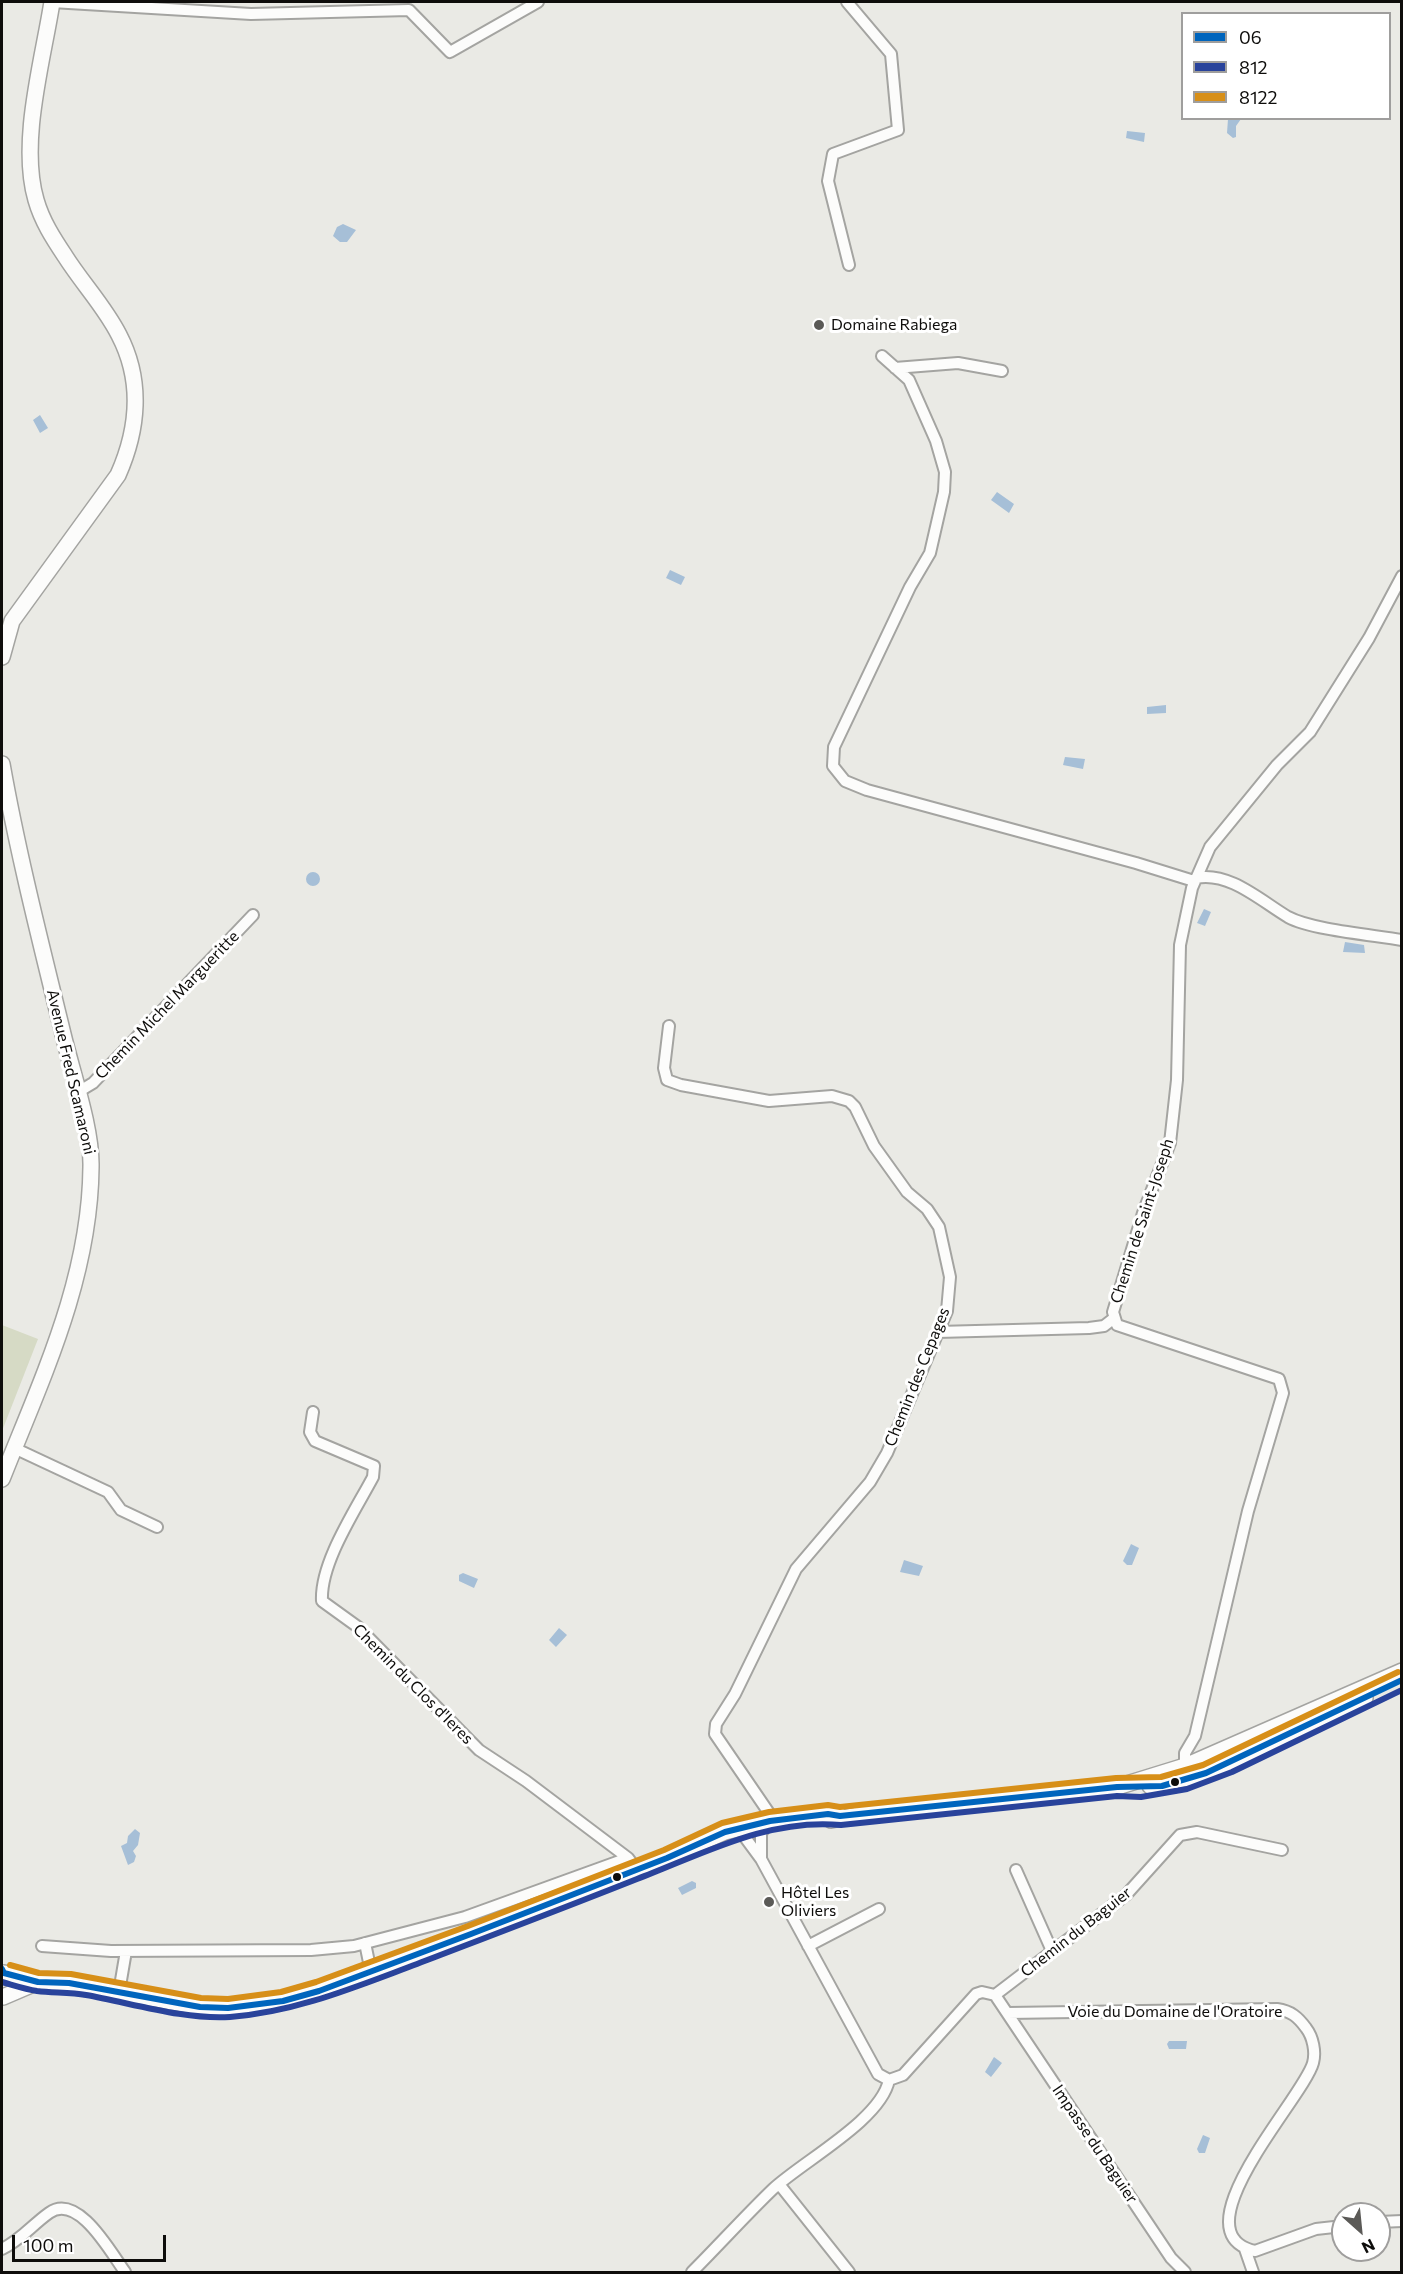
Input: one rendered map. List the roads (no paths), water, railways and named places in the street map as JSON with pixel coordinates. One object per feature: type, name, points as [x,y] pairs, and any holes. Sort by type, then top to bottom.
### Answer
[{"type":"main road","points":[[2,657],[12,621],[118,475],[129,449],[135,424],[132,375],[120,336],[46,228],[36,199],[29,145],[52,2]]},
{"type":"main road","name":"Avenue Fred Scamaroni","points":[[2,764],[14,827],[78,1092],[91,1164],[88,1216],[68,1311],[2,1479]]},
{"type":"main road","points":[[1117,1787],[1185,1766],[1401,1671]]},
{"type":"main road","points":[[756,1829],[840,1816],[1182,1781],[1211,1772],[1401,1680]]},
{"type":"main road","points":[[2,1997],[6,1985],[3,1971],[38,1982],[69,1983],[170,2003],[228,2008],[283,2001],[371,1971],[633,1864],[667,1858],[787,1819],[828,1814],[840,1816]]},
{"type":"main road","points":[[2,1997],[38,1982]]},
{"type":"street","points":[[52,2],[251,14],[409,10],[450,52],[538,2]]},
{"type":"street","points":[[848,2],[891,54],[898,130],[833,154],[828,181],[849,265]]},
{"type":"street","points":[[882,356],[909,380],[936,441],[945,472],[944,492],[930,553],[910,587],[834,747],[833,766],[845,781],[867,790],[1195,880],[1208,875],[1246,890],[1290,918],[1339,930],[1401,940]]},
{"type":"street","points":[[895,368],[958,363],[1002,371]]},
{"type":"street","name":"Chemin de Saint-Joseph","points":[[1185,1766],[1185,1753],[1195,1736],[1248,1511],[1283,1393],[1279,1379],[1117,1325],[1113,1319],[1113,1312],[1143,1213],[1170,1143],[1177,1080],[1180,945],[1195,880],[1210,847],[1277,765],[1310,732],[1369,638],[1401,576]]},
{"type":"street","name":"Chemin Michel Margueritte","points":[[78,1092],[93,1083],[254,915]]},
{"type":"street","name":"Chemin des Cepages","points":[[669,1026],[664,1068],[667,1080],[681,1085],[769,1101],[832,1096],[849,1101],[855,1107],[874,1146],[907,1192],[927,1209],[939,1227],[950,1277],[947,1311],[887,1453],[870,1482],[796,1569],[735,1694],[716,1724],[715,1734],[769,1813],[756,1829]]},
{"type":"street","points":[[938,1332],[1089,1328],[1104,1326],[1113,1319]]},
{"type":"street","name":"Chemin du Clos d'Ieres","points":[[313,1412],[310,1432],[315,1441],[374,1467],[373,1477],[339,1542],[321,1586],[322,1602],[358,1627],[479,1750],[526,1781],[633,1864]]},
{"type":"street","points":[[14,1448],[108,1492],[121,1510],[157,1527]]},
{"type":"street","points":[[1152,1785],[1181,1774],[1185,1766]]},
{"type":"street","points":[[756,1829],[761,1859],[874,2068],[889,2080]]},
{"type":"street","points":[[756,1829],[761,1859]]},
{"type":"street","name":"Chemin du Baguier","points":[[692,2272],[779,2184],[873,2108],[887,2089],[889,2080],[903,2075],[976,1994],[982,1992],[995,1995],[1126,1895],[1180,1835],[1197,1832],[1282,1850]]},
{"type":"street","points":[[42,1946],[126,1951],[311,1950],[365,1943],[465,1917],[633,1864]]},
{"type":"street","points":[[1016,1870],[1052,1951]]},
{"type":"street","points":[[808,1946],[879,1909]]},
{"type":"street","points":[[365,1943],[371,1971]]},
{"type":"street","points":[[119,1992],[126,1951]]},
{"type":"street","points":[[995,1995],[1008,2013]]},
{"type":"street","name":"Voie du Domaine de l'Oratoire","points":[[1008,2013],[1277,2009],[1288,2011],[1298,2018],[1313,2044],[1314,2062],[1305,2081],[1236,2188],[1230,2209],[1231,2228],[1238,2243],[1245,2248],[1253,2272]]},
{"type":"street","name":"Impasse du Baguier","points":[[1008,2013],[1171,2258],[1185,2272]]},
{"type":"street","points":[[779,2184],[849,2272]]},
{"type":"street","points":[[2,2249],[16,2242],[51,2211],[66,2209],[85,2217],[125,2272]]},
{"type":"street","points":[[1245,2248],[1255,2251],[1316,2229],[1331,2227]]},
{"type":"water","points":[[1228,120],[1240,120],[1236,126],[1236,137],[1233,138],[1227,133]]},
{"type":"water","points":[[1127,131],[1145,133],[1144,142],[1126,138]]},
{"type":"water","points":[[343,224],[356,230],[347,242],[340,242],[333,236],[337,227]]},
{"type":"water","points":[[40,415],[48,428],[40,433],[33,420]]},
{"type":"water","points":[[997,492],[1014,504],[1009,513],[991,500]]},
{"type":"water","points":[[670,570],[685,577],[681,585],[666,578]]},
{"type":"water","points":[[1166,705],[1166,713],[1147,714],[1147,707]]},
{"type":"water","points":[[1065,757],[1085,759],[1083,769],[1063,765]]},
{"type":"water","points":[[310,872],[316,872],[320,879],[316,886],[310,886],[306,882],[306,876]]},
{"type":"water","points":[[1204,909],[1211,912],[1205,926],[1197,923]]},
{"type":"water","points":[[1345,942],[1364,945],[1365,953],[1343,952]]},
{"type":"water","points":[[1131,1544],[1139,1548],[1132,1565],[1127,1565],[1123,1561]]},
{"type":"water","points":[[904,1560],[923,1566],[919,1576],[900,1572]]},
{"type":"water","points":[[463,1573],[478,1579],[474,1588],[459,1581],[459,1575]]},
{"type":"water","points":[[559,1628],[567,1635],[556,1647],[549,1640]]},
{"type":"water","points":[[135,1829],[140,1833],[138,1845],[133,1851],[136,1856],[134,1862],[128,1865],[121,1846],[127,1843],[128,1836]]},
{"type":"water","points":[[692,1881],[696,1883],[696,1888],[682,1895],[678,1888]]},
{"type":"water","points":[[1169,2041],[1187,2041],[1186,2049],[1169,2049],[1167,2044]]},
{"type":"water","points":[[994,2057],[1002,2063],[991,2077],[985,2072]]},
{"type":"water","points":[[1203,2135],[1210,2138],[1205,2153],[1199,2153],[1197,2149]]},
{"type":"place","name":"Domaine Rabiega","points":[[819,325]]},
{"type":"place","name":"Hôtel Les Oliviers","points":[[769,1902]]}]
